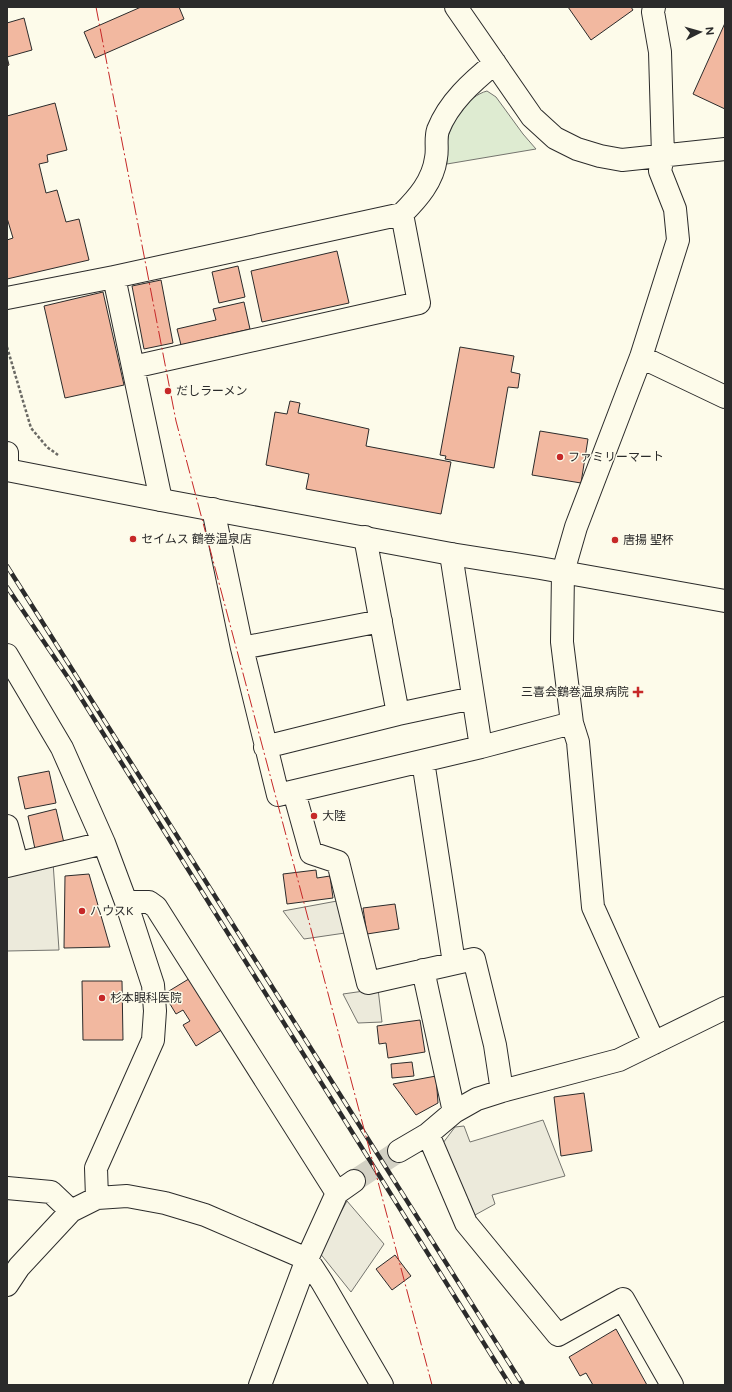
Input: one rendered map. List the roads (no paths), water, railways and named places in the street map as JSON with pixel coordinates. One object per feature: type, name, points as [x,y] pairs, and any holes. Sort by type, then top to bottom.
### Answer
[{"type":"street","points":[[456,7],[532,117],[555,138],[577,149],[600,156],[622,160],[725,149]]},
{"type":"street","points":[[654,7],[653,12],[660,52],[663,156],[660,171],[675,209],[678,240],[642,357],[576,527],[563,572],[562,642],[572,723],[578,742],[593,907],[654,1042]]},
{"type":"street","points":[[7,298],[114,277],[402,214],[418,198],[431,177],[436,158],[438,132],[447,111],[470,84],[495,63]]},
{"type":"street","points":[[133,367],[419,303],[402,214]]},
{"type":"street","points":[[114,277],[161,500]]},
{"type":"street","points":[[642,357],[725,397]]},
{"type":"street","points":[[7,453],[7,469],[161,500],[451,554],[725,601]]},
{"type":"street","points":[[214,509],[242,648],[265,747],[278,795],[481,747],[572,723]]},
{"type":"street","points":[[365,538],[398,714]]},
{"type":"street","points":[[451,554],[481,747]]},
{"type":"street","points":[[242,648],[381,621]]},
{"type":"street","points":[[7,655],[62,748],[104,843],[126,902],[153,985],[155,1011],[153,1040],[96,1168],[97,1198]]},
{"type":"street","points":[[265,747],[398,714],[473,698]]},
{"type":"street","points":[[423,761],[454,963]]},
{"type":"street","points":[[294,792],[311,853],[338,862],[368,983],[474,959],[495,1045],[502,1091]]},
{"type":"street","points":[[7,826],[12,865],[104,843]]},
{"type":"street","points":[[126,902],[149,902],[156,907],[337,1193]]},
{"type":"street","points":[[423,970],[454,1112]]},
{"type":"street","points":[[399,1151],[428,1134],[454,1112],[477,1099],[619,1060],[725,1008]]},
{"type":"street","points":[[428,1134],[466,1223],[558,1335],[623,1299],[672,1385]]},
{"type":"street","points":[[260,1385],[307,1259],[337,1193],[354,1181]]},
{"type":"street","points":[[7,1188],[51,1192],[71,1211]]},
{"type":"street","points":[[7,1285],[18,1268],[71,1211],[97,1198],[127,1196],[165,1203],[205,1215],[307,1259],[382,1385]]},
{"type":"tunnel","points":[[354,1181],[399,1151]]},
{"type":"railway","points":[[7,566],[523,1385]]},
{"type":"railway","points":[[7,587],[71,682],[510,1385]]},
{"type":"place","name":"だしラーメン","points":[[168,391]]},
{"type":"place","name":"ファミリーマート","points":[[560,457]]},
{"type":"place","name":"セイムス 鶴巻温泉店","points":[[133,539]]},
{"type":"place","name":"唐揚 聖杯","points":[[615,540]]},
{"type":"place","name":"三喜会鶴巻温泉病院","points":[[638,692]]},
{"type":"place","name":"大陸","points":[[314,816]]},
{"type":"place","name":"ハウスK","points":[[82,911]]},
{"type":"place","name":"杉本眼科医院","points":[[102,998]]}]
